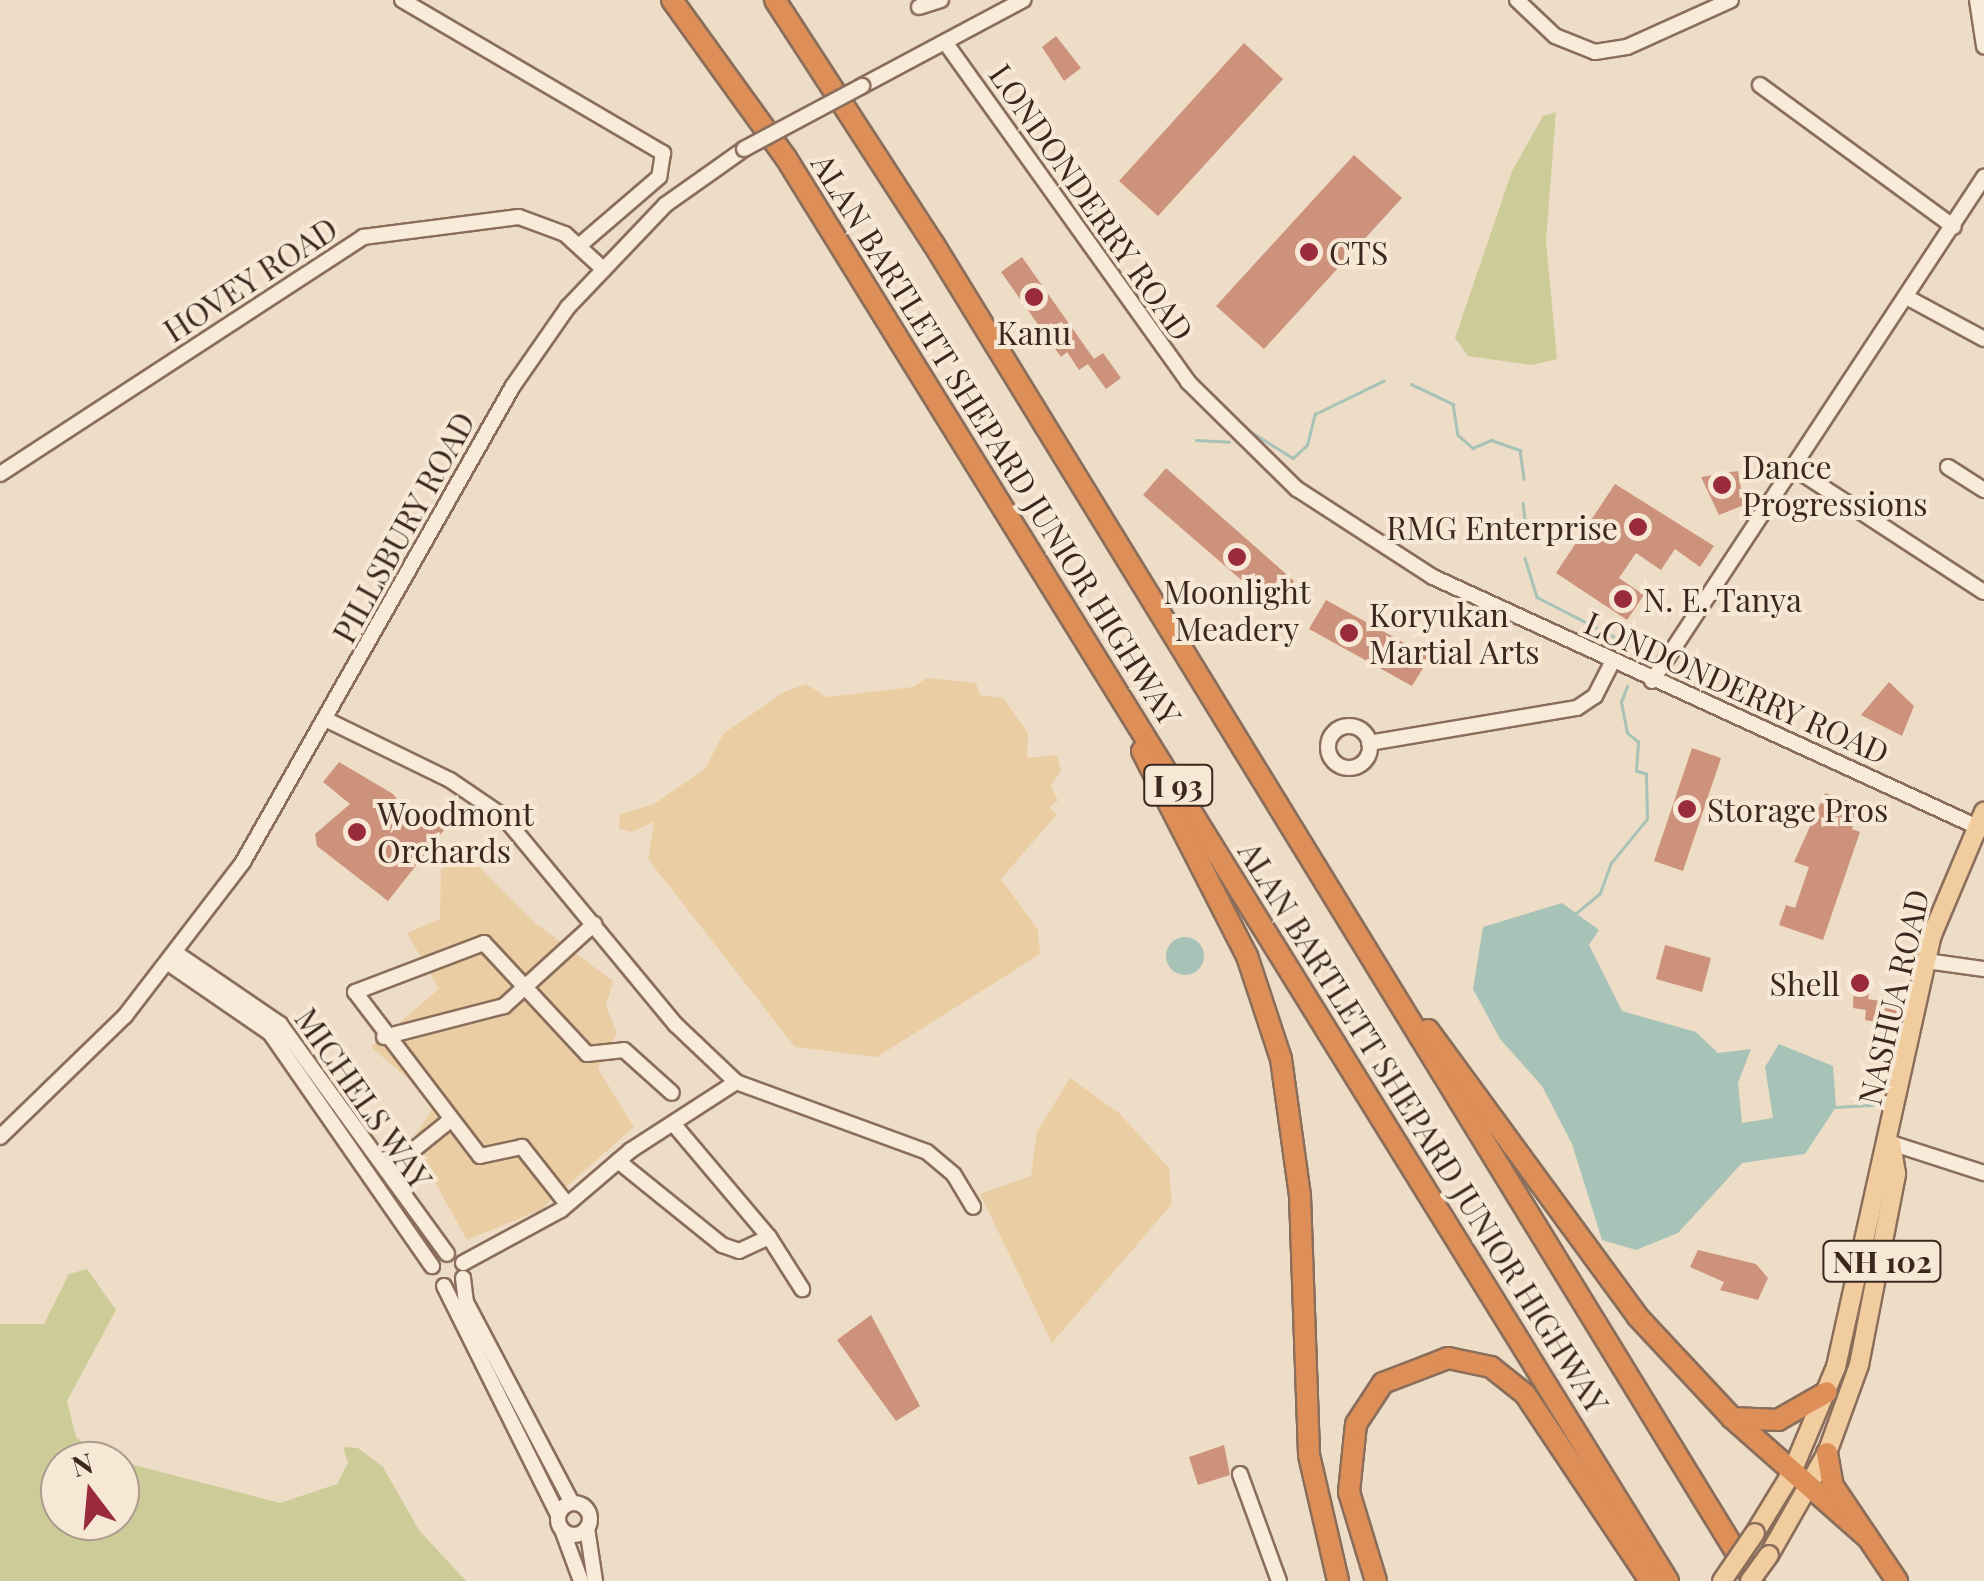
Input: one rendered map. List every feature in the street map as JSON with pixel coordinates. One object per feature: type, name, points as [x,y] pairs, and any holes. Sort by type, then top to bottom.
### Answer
[{"type":"highway","name":"ALAN BARTLETT SHEPARD JUNIOR HIGHWAY","points":[[672,0],[786,158],[1668,1581]]},
{"type":"highway","name":"ALAN BARTLETT SHEPARD JUNIOR HIGHWAY","points":[[776,0],[933,243],[1752,1581]]},
{"type":"highway","points":[[1076,625],[1231,922],[1281,1059],[1300,1196],[1309,1455],[1338,1581]]},
{"type":"highway","points":[[1348,924],[1605,1279],[1732,1418],[1809,1490],[1866,1536]]},
{"type":"highway","points":[[1376,1581],[1350,1492],[1356,1424],[1382,1383],[1448,1358],[1491,1368],[1524,1394],[1650,1581]]},
{"type":"highway","points":[[1732,1418],[1778,1420],[1827,1392]]},
{"type":"highway","points":[[1827,1453],[1830,1480],[1897,1581]]},
{"type":"main road","name":"NASHUA ROAD","points":[[1722,1581],[1791,1474],[1827,1392],[1891,1143],[1926,960],[1982,822]]},
{"type":"main road","name":"NASHUA ROAD","points":[[1752,1581],[1809,1490],[1827,1453],[1875,1299],[1896,1174],[1891,1143]]},
{"type":"street","points":[[402,0],[663,153],[659,177],[580,245]]},
{"type":"street","points":[[919,7],[941,0]]},
{"type":"street","name":"PILLSBURY ROAD","points":[[0,1136],[126,1016],[244,862],[513,386],[603,268],[681,190],[744,149],[1023,0]]},
{"type":"street","points":[[1516,0],[1555,36],[1595,52],[1627,47],[1732,0]]},
{"type":"street","points":[[1976,0],[1984,46]]},
{"type":"street","name":"LONDONDERRY ROAD","points":[[945,42],[1167,355],[1264,460],[1395,556],[1652,681],[1982,822]]},
{"type":"street","points":[[1760,86],[1954,227]]},
{"type":"street","points":[[1652,681],[1910,299],[1984,177]]},
{"type":"street","name":"HOVEY ROAD","points":[[0,474],[363,237],[519,216],[580,245],[603,268]]},
{"type":"street","points":[[1910,299],[1984,339]]},
{"type":"street","points":[[1948,467],[1984,490]]},
{"type":"street","points":[[1795,469],[1984,592]]},
{"type":"street","points":[[1369,743],[1577,708],[1595,696],[1612,662]]},
{"type":"street","points":[[325,719],[471,792],[544,862],[694,1045],[736,1082],[927,1152],[954,1174],[973,1207]]},
{"type":"street","points":[[384,1036],[504,1006],[594,924]]},
{"type":"street","points":[[567,1204],[522,1147],[480,1156],[448,1122],[355,992],[484,944],[528,985],[587,1054],[624,1050],[672,1093]]},
{"type":"street","name":"MICHELS WAY","points":[[172,958],[280,1024],[447,1254]]},
{"type":"street","name":"MICHELS WAY","points":[[172,958],[270,1032],[444,1286]]},
{"type":"street","points":[[1926,960],[1984,969]]},
{"type":"street","points":[[580,1581],[558,1515],[444,1286],[567,1204],[618,1161],[676,1127],[736,1082]]},
{"type":"street","points":[[391,1168],[448,1122]]},
{"type":"street","points":[[676,1127],[769,1237],[802,1290]]},
{"type":"street","points":[[1891,1143],[1984,1172]]},
{"type":"street","points":[[618,1161],[722,1245],[739,1251],[769,1237]]},
{"type":"street","points":[[432,1266],[447,1254],[463,1270],[466,1302],[572,1503],[586,1509],[594,1581]]},
{"type":"street","points":[[1240,1474],[1279,1581]]},
{"type":"street","points":[[558,1515],[572,1503]]},
{"type":"street","points":[[563,1532],[587,1528]]},
{"type":"shaded area","points":[[1556,112],[1546,241],[1557,359],[1532,365],[1468,356],[1455,338],[1512,171],[1543,116]]},
{"type":"shaded area","points":[[1562,903],[1599,930],[1589,945],[1622,1011],[1696,1032],[1718,1053],[1751,1049],[1738,1083],[1742,1123],[1773,1118],[1765,1067],[1779,1044],[1833,1066],[1836,1107],[1805,1154],[1742,1163],[1678,1233],[1636,1250],[1602,1240],[1572,1144],[1542,1086],[1500,1039],[1473,989],[1483,927]]},
{"type":"shaded area","points":[[1185,937],[1199,942],[1204,956],[1199,970],[1185,975],[1171,970],[1166,956],[1171,942]]},
{"type":"shaded area","points":[[87,1269],[116,1310],[67,1401],[76,1437],[81,1441],[40,1441],[40,1541],[140,1541],[140,1466],[280,1503],[337,1484],[348,1463],[343,1447],[358,1448],[383,1467],[419,1530],[466,1581],[0,1581],[0,1324],[44,1324],[69,1274]]},
{"type":"sand","points":[[927,678],[976,683],[980,695],[1003,698],[1028,733],[1027,758],[1057,755],[1061,771],[1051,785],[1058,801],[1049,807],[1057,814],[1001,879],[1038,930],[1040,954],[877,1057],[795,1047],[648,859],[654,822],[631,832],[619,829],[620,814],[654,804],[705,769],[723,734],[784,692],[806,684],[826,697],[913,687]]},
{"type":"sand","points":[[468,856],[535,923],[613,981],[606,1006],[617,1033],[598,1069],[634,1127],[540,1210],[467,1240],[412,1141],[432,1109],[428,1096],[371,1047],[439,989],[407,933],[440,919],[441,869]]},
{"type":"sand","points":[[1070,1078],[1119,1113],[1169,1168],[1172,1204],[1052,1343],[980,1194],[1031,1176],[1037,1132]]},
{"type":"building","points":[[1056,36],[1081,68],[1064,81],[1042,47]]},
{"type":"building","points":[[1244,43],[1283,79],[1158,216],[1119,181]]},
{"type":"building","name":"CTS","points":[[1354,155],[1402,198],[1264,349],[1216,306]]},
{"type":"building","points":[[1022,257],[1094,359],[1103,353],[1121,378],[1106,389],[1088,364],[1079,370],[1067,352],[1061,357],[1001,272]]},
{"type":"building","points":[[1166,468],[1294,581],[1276,610],[1143,495]]},
{"type":"building","name":"Dance Progressions","points":[[1738,471],[1744,505],[1719,515],[1701,477]]},
{"type":"building","points":[[1615,484],[1714,546],[1700,567],[1675,549],[1661,570],[1636,553],[1619,578],[1644,595],[1627,620],[1556,573]]},
{"type":"building","points":[[1326,600],[1430,657],[1412,686],[1309,629]]},
{"type":"building","points":[[1889,682],[1914,706],[1902,736],[1861,715]]},
{"type":"building","name":"Storage Pros","points":[[1692,748],[1721,758],[1683,871],[1654,861]]},
{"type":"building","name":"Woodmont Orchards","points":[[339,762],[393,794],[413,820],[420,812],[444,830],[388,901],[317,846],[315,834],[350,804],[323,782]]},
{"type":"building","points":[[1825,793],[1860,805],[1852,829],[1860,832],[1823,940],[1779,925],[1786,905],[1795,908],[1809,867],[1794,862]]},
{"type":"building","points":[[1665,945],[1711,958],[1702,992],[1656,979]]},
{"type":"building","points":[[1854,977],[1872,980],[1868,999],[1898,1004],[1894,1025],[1865,1020],[1866,1010],[1853,1008]]},
{"type":"building","points":[[1698,1250],[1756,1264],[1768,1278],[1758,1300],[1720,1290],[1724,1282],[1690,1267]]},
{"type":"building","points":[[871,1315],[920,1406],[896,1421],[837,1340]]},
{"type":"building","points":[[1224,1445],[1230,1475],[1198,1485],[1189,1457]]},
{"type":"waterway","points":[[1245,428],[1293,458],[1307,445],[1315,414],[1383,381]]},
{"type":"waterway","points":[[1411,384],[1453,404],[1458,435],[1473,448],[1491,440],[1520,450],[1524,479]]},
{"type":"waterway","points":[[1196,440],[1229,442]]},
{"type":"waterway","points":[[1523,503],[1527,535]]},
{"type":"waterway","points":[[1525,558],[1537,597],[1634,647],[1640,662]]},
{"type":"waterway","points":[[1574,915],[1600,893],[1611,863],[1647,819],[1646,774],[1636,771],[1638,742],[1627,733],[1621,702],[1627,686]]},
{"type":"waterway","points":[[1836,1107],[1885,1104]]},
{"type":"place","name":"CTS","points":[[1309,252]]},
{"type":"place","name":"Kanu","points":[[1034,297]]},
{"type":"place","name":"Dance Progressions","points":[[1722,485]]},
{"type":"place","name":"RMG Enterprise","points":[[1638,527]]},
{"type":"place","name":"Moonlight Meadery","points":[[1237,557]]},
{"type":"place","name":"N. E. Tanya","points":[[1623,599]]},
{"type":"place","name":"Koryukan Martial Arts","points":[[1349,633]]},
{"type":"place","name":"Storage Pros","points":[[1687,809]]},
{"type":"place","name":"Woodmont Orchards","points":[[357,832]]},
{"type":"place","name":"Shell","points":[[1860,983]]}]
